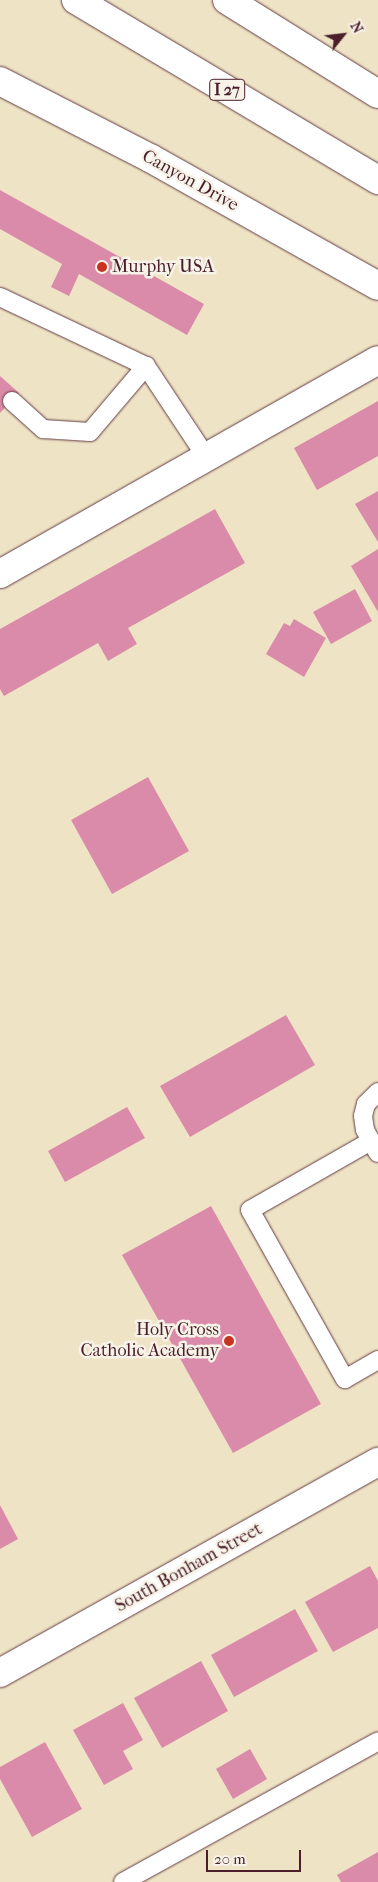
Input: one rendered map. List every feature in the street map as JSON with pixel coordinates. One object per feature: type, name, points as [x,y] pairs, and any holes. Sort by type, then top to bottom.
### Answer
[{"type":"main road","name":"I 27","points":[[76,0],[378,180]]},
{"type":"main road","points":[[227,0],[378,94]]},
{"type":"main road","name":"Canyon Drive","points":[[0,81],[150,158],[378,286]]},
{"type":"main road","points":[[0,574],[378,360]]},
{"type":"main road","name":"South Bonham Street","points":[[0,1673],[378,1462]]},
{"type":"lane","points":[[0,297],[146,366],[207,458]]},
{"type":"lane","points":[[12,401],[43,429],[90,432],[146,366]]},
{"type":"lane","points":[[378,1092],[366,1104],[363,1116],[365,1130],[375,1147],[250,1210],[346,1379],[378,1360]]},
{"type":"lane","points":[[123,1882],[378,1741]]},
{"type":"building","name":"Murphy USA","points":[[0,190],[204,304],[187,335],[79,274],[69,296],[51,287],[62,264],[0,229]]},
{"type":"building","points":[[0,376],[19,393],[0,413]]},
{"type":"building","points":[[378,401],[378,456],[317,490],[294,448]]},
{"type":"building","points":[[378,491],[378,542],[355,504]]},
{"type":"building","points":[[215,509],[245,563],[128,628],[137,644],[108,661],[98,643],[4,696],[0,689],[0,629]]},
{"type":"building","points":[[378,549],[378,612],[351,566]]},
{"type":"building","points":[[355,589],[372,621],[331,644],[313,612]]},
{"type":"building","points":[[294,619],[326,638],[304,677],[266,654],[284,623],[290,626]]},
{"type":"building","points":[[148,777],[189,851],[112,894],[71,820]]},
{"type":"building","points":[[286,1015],[315,1065],[190,1137],[160,1086]]},
{"type":"building","points":[[127,1107],[145,1138],[65,1182],[48,1151]]},
{"type":"building","points":[[211,1206],[321,1404],[233,1453],[122,1255]]},
{"type":"building","points":[[0,1505],[18,1539],[0,1549]]},
{"type":"building","points":[[370,1566],[378,1581],[378,1628],[333,1652],[305,1602]]},
{"type":"building","points":[[295,1609],[318,1651],[234,1697],[211,1655]]},
{"type":"building","points":[[201,1661],[228,1711],[162,1748],[134,1698]]},
{"type":"building","points":[[123,1703],[143,1740],[123,1751],[133,1769],[104,1785],[73,1730]]},
{"type":"building","points":[[45,1742],[82,1809],[32,1837],[0,1779],[0,1767]]},
{"type":"building","points":[[250,1749],[267,1779],[233,1799],[216,1769]]},
{"type":"building","points":[[378,1852],[378,1882],[341,1882],[337,1875]]},
{"type":"place","name":"Murphy USA","points":[[102,267]]},
{"type":"place","name":"Holy Cross Catholic Academy","points":[[229,1341]]}]
